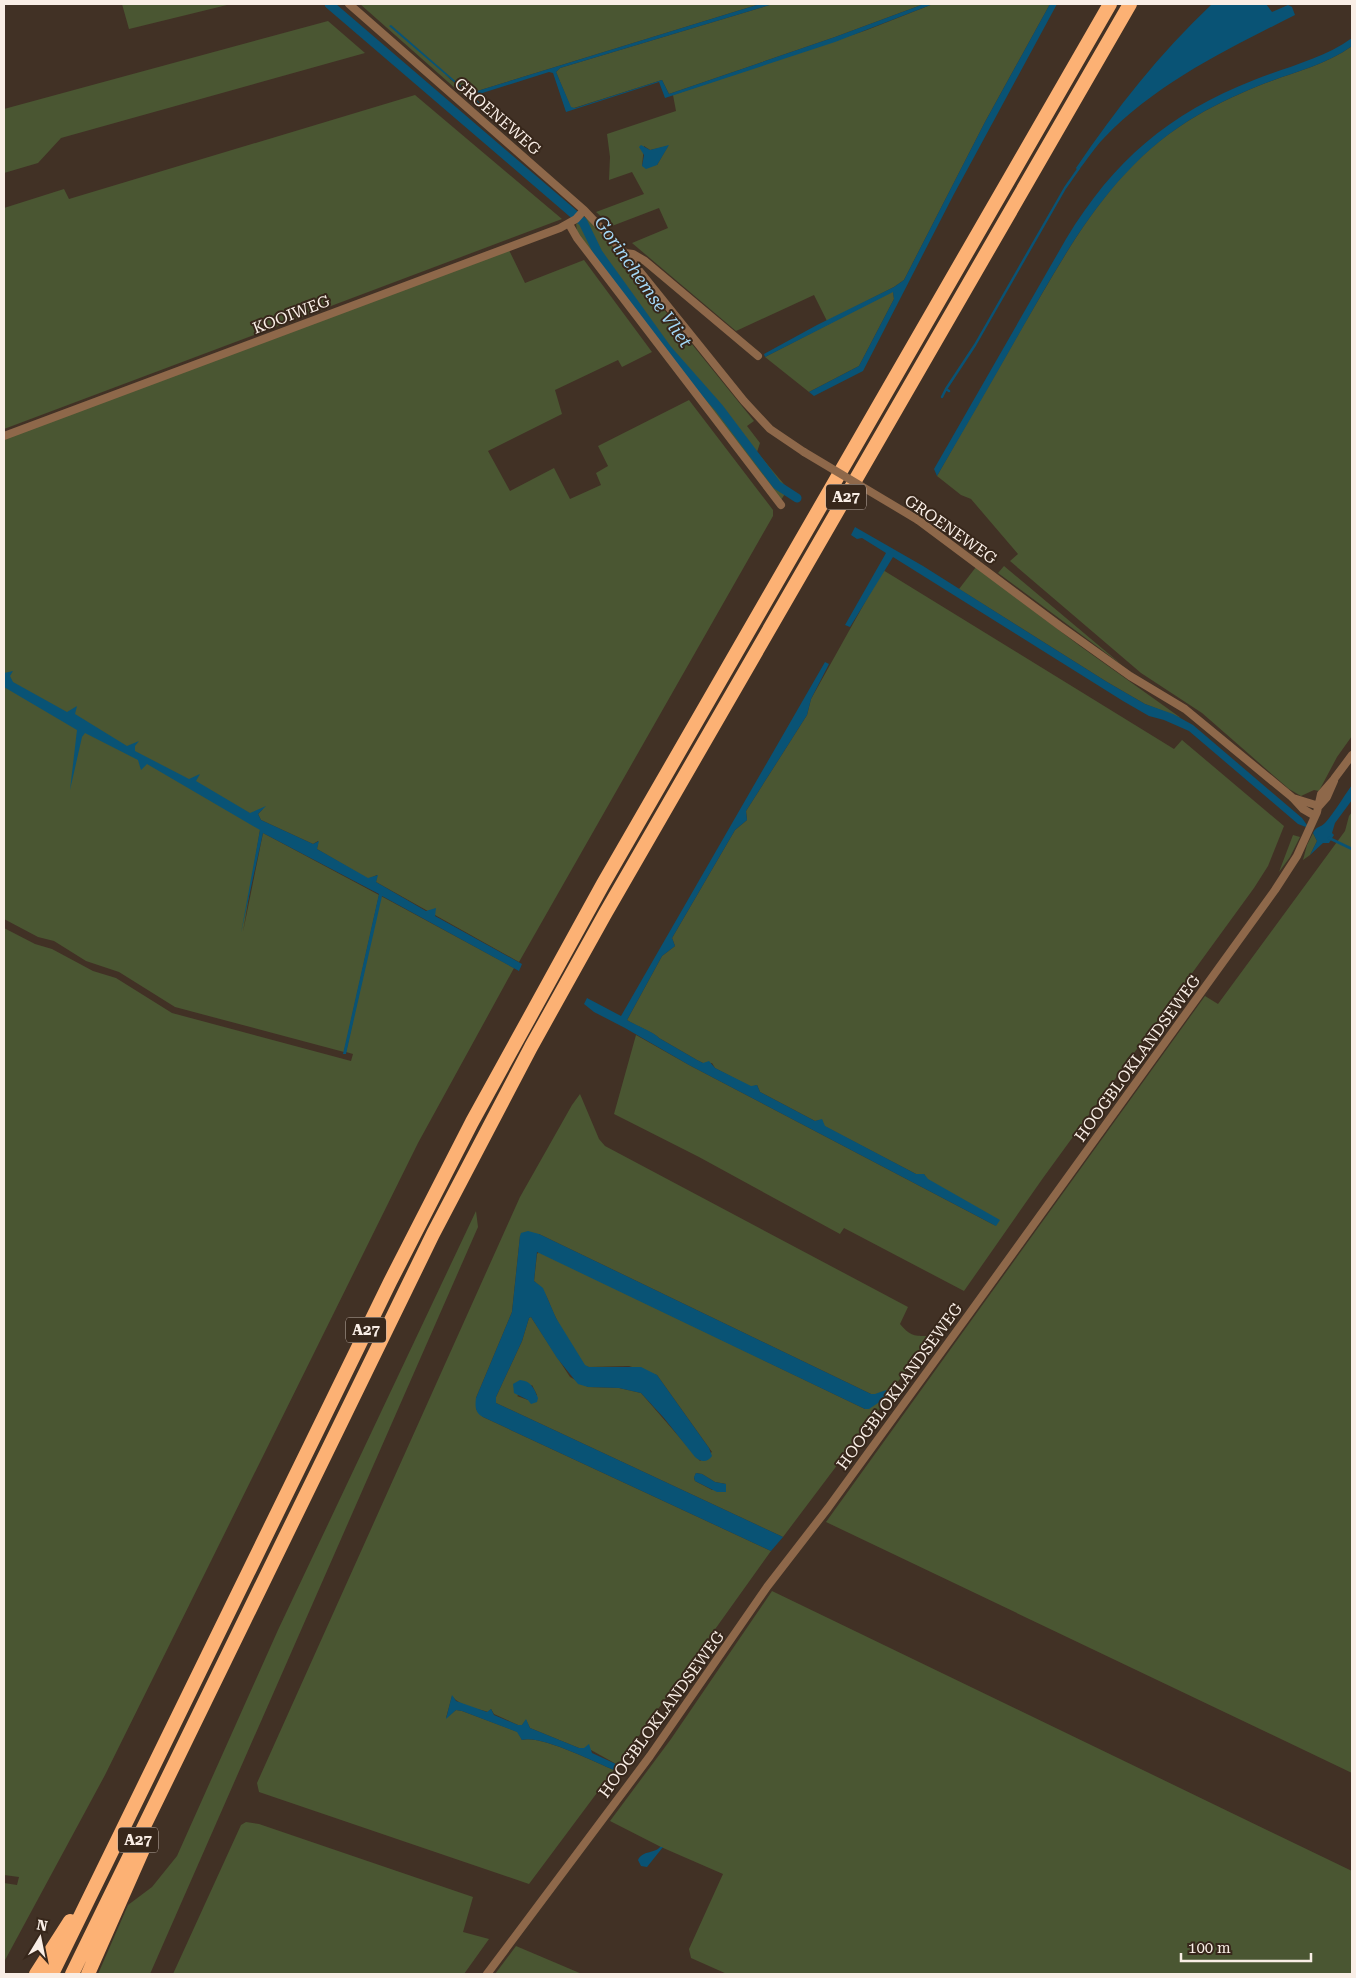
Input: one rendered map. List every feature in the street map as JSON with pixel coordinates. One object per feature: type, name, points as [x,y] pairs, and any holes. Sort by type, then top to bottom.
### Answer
[{"type":"highway","name":"A27","points":[[52,1974],[390,1282],[472,1122],[603,884],[1110,4]]},
{"type":"highway","name":"A27","points":[[72,1974],[433,1234],[531,1047],[610,905],[1130,4]]},
{"type":"highway","name":"A27","points":[[88,1974],[119,1907],[204,1706]]},
{"type":"highway","name":"A27","points":[[36,1974],[103,1870]]},
{"type":"street","name":"GROENEWEG","points":[[349,4],[624,253],[744,401],[770,429],[804,452],[918,520],[1130,676],[1185,709],[1293,798],[1314,819]]},
{"type":"street","name":"KOOIWEG","points":[[4,436],[569,224],[580,215]]},
{"type":"street","points":[[569,224],[577,238],[781,504]]},
{"type":"street","name":"GROENEWEG","points":[[624,253],[633,254],[645,261],[758,356]]},
{"type":"street","name":"HOOGBLOKLANDSEWEG","points":[[487,1974],[650,1756],[767,1587],[828,1508],[1270,898],[1297,856],[1314,819],[1321,794],[1352,755]]},
{"type":"street","name":"GROENEWEG","points":[[1293,798],[1319,806]]},
{"type":"green space","points":[[122,4],[227,4],[227,5],[129,29]]},
{"type":"green space","points":[[360,4],[760,4],[474,92],[468,92],[445,75],[469,95],[465,97]]},
{"type":"green space","points":[[773,4],[924,4],[669,94],[662,80],[571,108],[556,72],[560,68]]},
{"type":"green space","points":[[933,4],[1050,4],[985,122],[904,280],[827,321],[814,295],[736,331],[632,243],[668,228],[659,208],[612,226],[596,212],[644,194],[632,172],[609,180],[610,157],[607,134],[676,111],[673,95],[867,30]],"holes":[[[644,146],[650,150],[668,146],[657,165],[642,166]]]},
{"type":"green space","points":[[328,21],[365,53],[61,138],[38,163],[4,173],[4,109]]},
{"type":"green space","points":[[1352,46],[1352,736],[1337,757],[1319,791],[1314,790],[1301,796],[1289,789],[1202,713],[1141,673],[1010,561],[1018,554],[971,499],[961,495],[937,476],[1074,241],[1112,188],[1135,163],[1160,141],[1205,111],[1258,86],[1330,59]]},
{"type":"green space","points":[[415,95],[562,219],[4,429],[4,208],[64,189],[69,199]]},
{"type":"green space","points":[[584,217],[607,239],[754,421],[747,426],[760,443],[757,452],[788,489],[781,500],[578,237],[576,224]]},
{"type":"green space","points":[[508,248],[525,283],[584,260],[652,352],[622,367],[618,360],[555,390],[562,414],[488,451],[510,491],[554,468],[570,499],[601,485],[596,473],[608,466],[598,446],[689,400],[773,510],[773,516],[519,962],[376,882],[377,875],[368,879],[317,849],[318,841],[313,844],[261,820],[258,814],[263,809],[249,817],[261,824],[243,932],[263,833],[379,895],[344,1052],[175,1007],[119,972],[86,961],[54,941],[38,937],[4,919],[4,438]]},
{"type":"green space","points":[[893,291],[894,299],[859,366],[809,392],[765,357]]},
{"type":"green space","points":[[1004,566],[1122,665],[998,573]]},
{"type":"green space","points":[[976,567],[1080,646],[1181,718],[1145,704],[1107,682],[959,589]]},
{"type":"green space","points":[[883,570],[1174,749],[1182,740],[1284,826],[1268,866],[1254,888],[1043,1178],[964,1291],[844,1228],[840,1234],[699,1157],[614,1114],[636,1035],[689,1065],[996,1226],[927,1179],[924,1174],[916,1174],[824,1126],[822,1120],[815,1121],[760,1092],[757,1085],[751,1087],[715,1068],[712,1063],[703,1063],[697,1060],[627,1020],[662,956],[675,946],[672,938],[735,830],[747,820],[746,811],[807,715],[811,699]]},
{"type":"green space","points":[[1352,812],[1352,1773],[826,1522],[1205,996],[1218,1004],[1345,831]]},
{"type":"green space","points":[[1313,833],[1317,841],[1310,855],[1303,860],[1307,845]]},
{"type":"green space","points":[[1293,835],[1300,837],[1290,857],[1279,872]]},
{"type":"green space","points":[[381,896],[514,968],[418,1143],[105,1775],[4,1962],[4,1883],[17,1885],[19,1877],[4,1875],[4,928],[35,944],[52,949],[93,971],[116,978],[172,1013],[351,1061],[353,1054],[346,1052]]},
{"type":"green space","points":[[580,1094],[599,1139],[605,1146],[908,1307],[900,1324],[914,1335],[931,1336],[889,1394],[886,1391],[875,1395],[539,1234],[520,1236],[512,1312],[476,1398],[476,1409],[483,1417],[771,1551],[618,1765],[591,1750],[579,1748],[530,1728],[526,1720],[522,1725],[518,1725],[494,1714],[491,1709],[488,1712],[468,1706],[452,1696],[446,1718],[456,1710],[462,1711],[518,1732],[522,1740],[530,1739],[554,1745],[614,1770],[529,1884],[259,1792],[257,1783],[520,1197]]},
{"type":"green space","points":[[476,1211],[478,1227],[150,1974],[98,1974],[128,1905],[152,1887],[177,1856],[278,1630]]},
{"type":"green space","points":[[539,1252],[865,1409],[890,1395],[783,1537],[496,1403],[496,1397],[531,1317],[570,1377],[588,1387],[619,1388],[641,1393],[700,1461],[712,1452],[657,1375],[629,1366],[585,1366],[562,1330],[545,1293],[534,1281],[537,1254]],"holes":[[[532,1385],[537,1395],[528,1400],[517,1396]],[[696,1473],[702,1474],[715,1482],[726,1484],[712,1490],[695,1481]]]},
{"type":"green space","points":[[772,1591],[1352,1871],[1352,1974],[727,1974],[691,1958],[689,1949],[723,1874],[661,1847],[610,1821],[671,1739]]},
{"type":"green space","points":[[246,1822],[259,1824],[473,1897],[463,1932],[489,1939],[464,1974],[173,1974],[241,1825]]},
{"type":"green space","points":[[516,1946],[582,1974],[495,1974]]},
{"type":"water","points":[[760,4],[773,4],[560,68],[556,72],[571,107],[575,108],[662,80],[669,94],[924,4],[933,4],[835,42],[665,98],[659,82],[566,112],[553,73],[549,72],[476,95],[475,98],[483,107],[389,26],[391,25],[468,92],[474,92]]},
{"type":"water","points":[[1050,4],[1057,4],[954,194],[863,371],[814,396],[809,392],[859,366],[894,299],[893,292],[765,357],[764,354],[894,287],[904,280],[985,122]]},
{"type":"water","points":[[1212,4],[1266,4],[1272,12],[1288,5],[1292,7],[1295,15],[1219,54],[1170,83],[1125,118],[1104,138],[1078,171],[1076,168],[1123,103],[1174,42]]},
{"type":"water","points":[[1352,38],[1352,46],[1330,59],[1270,81],[1222,102],[1196,116],[1160,141],[1134,164],[1091,216],[1054,272],[937,476],[934,469],[1066,239],[1084,211],[1124,163],[1169,124],[1195,108],[1223,93],[1254,80],[1329,52]]},
{"type":"water","points":[[641,145],[650,150],[669,145],[657,165],[646,169],[642,166],[644,155],[639,147]]},
{"type":"water","points":[[855,527],[923,566],[1107,682],[1145,704],[1173,714],[1193,725],[1302,818],[1307,825],[1306,827],[1298,824],[1189,731],[1164,720],[1149,716],[1123,701],[893,557],[850,627],[845,625],[886,553],[862,538],[857,539],[851,535]]},
{"type":"water","points":[[825,662],[829,664],[811,699],[807,715],[746,811],[747,820],[735,830],[672,938],[675,946],[662,956],[627,1020],[703,1063],[709,1061],[715,1068],[751,1086],[757,1085],[760,1092],[815,1121],[822,1119],[825,1126],[916,1174],[924,1174],[928,1179],[1000,1220],[996,1226],[689,1065],[594,1012],[584,1004],[587,998],[621,1016]]},
{"type":"water","points":[[13,671],[10,676],[13,682],[67,712],[77,706],[75,714],[127,746],[139,741],[135,746],[135,751],[189,779],[200,774],[196,781],[250,813],[266,806],[258,814],[261,820],[313,844],[319,841],[317,849],[368,878],[378,875],[376,882],[426,911],[436,908],[435,916],[522,964],[519,971],[382,896],[346,1054],[343,1054],[379,894],[263,833],[241,933],[260,830],[147,764],[141,770],[138,760],[85,733],[82,737],[70,790],[77,730],[4,687],[4,673]]},
{"type":"water","points":[[1352,785],[1352,800],[1335,823],[1332,833],[1334,835],[1329,843],[1323,843],[1310,855],[1317,841],[1313,833],[1314,831],[1329,819]]},
{"type":"water","points":[[528,1231],[539,1234],[871,1394],[886,1390],[890,1395],[869,1409],[865,1409],[537,1252],[534,1281],[543,1288],[556,1318],[585,1365],[589,1367],[641,1367],[657,1375],[709,1448],[712,1456],[704,1461],[695,1457],[641,1393],[619,1388],[588,1387],[578,1384],[557,1358],[531,1317],[496,1397],[496,1403],[783,1537],[771,1551],[478,1413],[476,1398],[512,1312],[520,1236],[521,1233]]},
{"type":"water","points":[[520,1380],[532,1386],[538,1398],[537,1402],[531,1404],[528,1400],[514,1393],[513,1384]]},
{"type":"water","points":[[696,1473],[702,1474],[715,1482],[726,1484],[726,1492],[717,1492],[695,1481]]},
{"type":"water","points":[[452,1695],[456,1701],[487,1712],[491,1709],[494,1715],[518,1725],[522,1725],[526,1719],[530,1728],[579,1748],[584,1748],[589,1744],[592,1753],[618,1765],[614,1770],[554,1745],[530,1739],[522,1740],[517,1732],[462,1711],[456,1710],[446,1719]]},
{"type":"water","points":[[663,1847],[647,1867],[641,1866],[638,1860],[640,1857]]},
{"type":"waterway","name":"Gorinchemse Vliet","points":[[329,4],[583,222],[598,253],[667,349],[719,408],[777,485],[797,498]]},
{"type":"waterway","points":[[949,391],[946,389],[975,345],[1065,188],[1079,168]]},
{"type":"waterway","points":[[942,397],[946,389]]},
{"type":"waterway","points":[[1329,838],[1352,849]]}]
